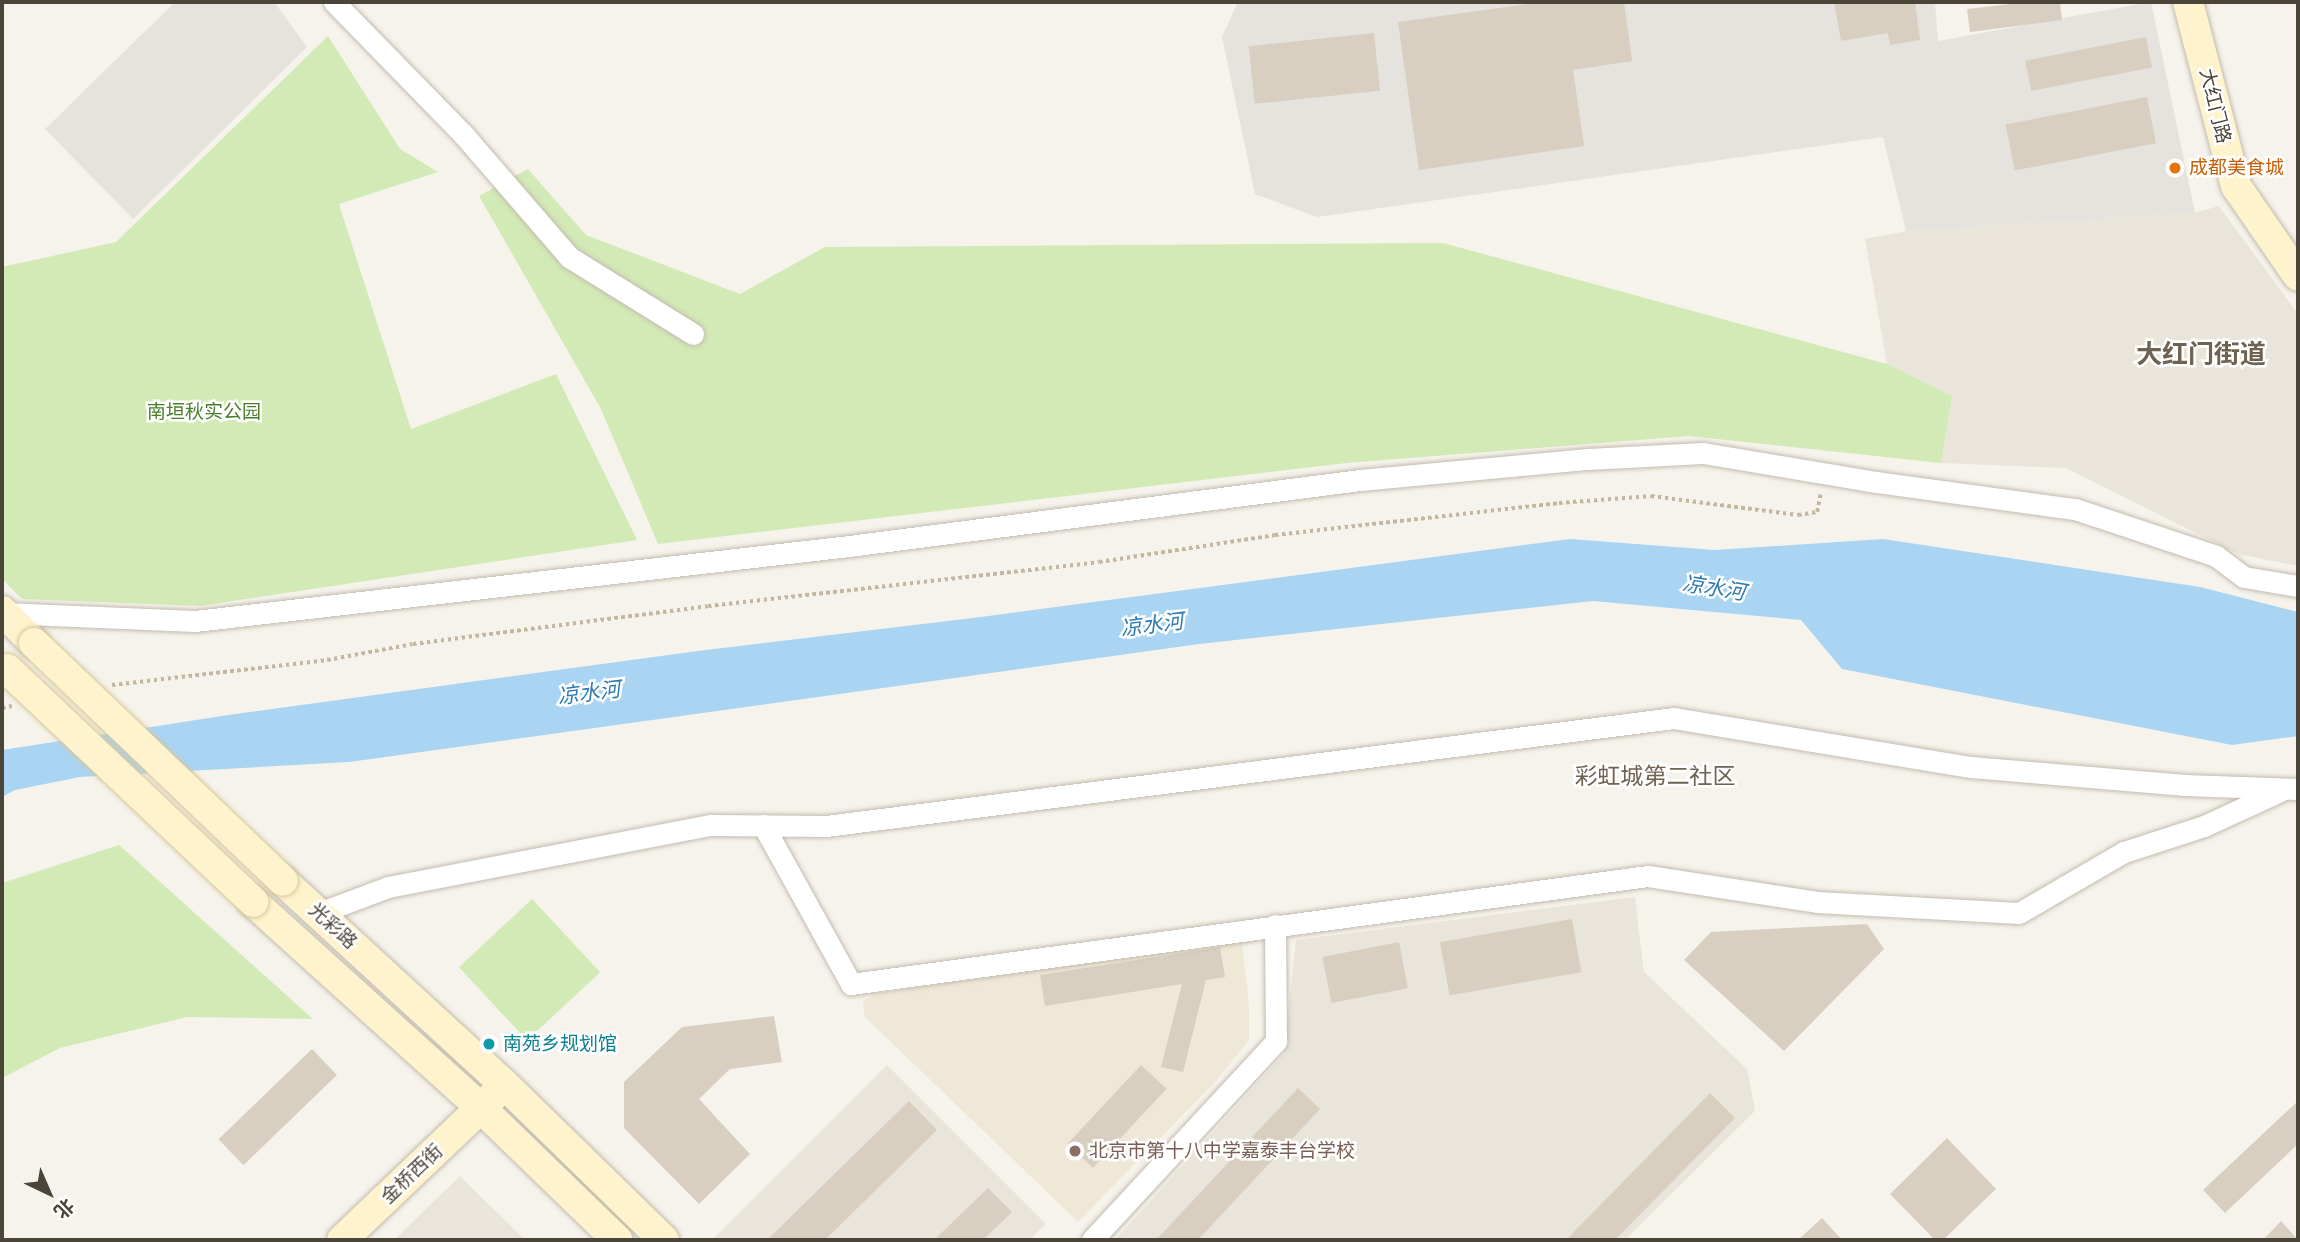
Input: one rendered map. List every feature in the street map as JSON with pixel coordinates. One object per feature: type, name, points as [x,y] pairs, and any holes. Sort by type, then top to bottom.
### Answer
[{"type":"main road","name":"大红门路","points":[[2188,2],[2235,186],[2298,276]]},
{"type":"main road","name":"光彩路","points":[[3,612],[283,881],[505,1085],[664,1240]]},
{"type":"main road","name":"光彩路","points":[[5,666],[253,902],[481,1108],[617,1240]]},
{"type":"main road","name":"金桥西街","points":[[342,1240],[505,1085]]},
{"type":"street","points":[[334,2],[463,134],[569,257],[693,334]]},
{"type":"street","points":[[3,612],[195,621],[835,548],[1360,480],[1588,459],[1703,453],[1820,473],[2075,509],[2216,556],[2244,578],[2298,586]]},
{"type":"street","points":[[319,913],[388,887],[711,825],[825,826],[1674,718],[1971,767],[2185,785],[2291,789]]},
{"type":"street","points":[[763,825],[851,984],[1648,876],[1816,902],[2019,914],[2124,852],[2204,826],[2291,789]]},
{"type":"street","points":[[1092,1240],[1276,1041],[1275,925]]},
{"type":"path","points":[[104,687],[327,660],[413,644],[668,611],[1099,562],[1275,535],[1559,503],[1651,496],[1798,515],[1817,512],[1822,499],[1820,473]]},
{"type":"path","points":[[2,708],[15,705]]},
{"type":"shaded area","points":[[175,2],[274,2],[307,47],[133,219],[45,129]]},
{"type":"shaded area","points":[[1238,2],[1935,2],[1938,41],[2151,2],[2195,213],[1906,231],[1883,137],[1317,217],[1255,194],[1222,37]]},
{"type":"shaded area","points":[[2219,206],[2298,314],[2298,566],[2238,554],[2066,468],[1941,463],[1952,396],[1887,364],[1865,239],[1907,231],[2194,213]]},
{"type":"shaded area","points":[[1635,897],[1644,972],[1747,1069],[1755,1111],[1625,1240],[1115,1240],[1284,1054],[1296,940]]},
{"type":"shaded area","name":"北京市第十八中学嘉泰丰台学校","points":[[1241,937],[1249,1004],[1249,1040],[1217,1080],[1078,1222],[864,1016],[863,1001],[876,994]]},
{"type":"shaded area","points":[[887,1065],[1046,1224],[1029,1240],[712,1240]]},
{"type":"shaded area","points":[[460,1176],[525,1240],[394,1240]]},
{"type":"green space","name":"南垣秋实公园","points":[[328,36],[400,149],[438,172],[339,204],[411,429],[556,374],[637,540],[200,606],[22,599],[2,579],[2,267],[116,242]]},
{"type":"green space","points":[[528,169],[586,235],[740,294],[825,247],[1443,243],[1887,364],[1952,396],[1941,463],[1689,436],[1347,463],[658,544],[601,409],[479,196]]},
{"type":"green space","points":[[119,845],[313,1019],[187,1017],[60,1048],[2,1078],[2,883]]},
{"type":"green space","points":[[532,899],[600,972],[527,1040],[459,967]]},
{"type":"water","name":"凉水河","points":[[1570,539],[1715,550],[1883,539],[2200,587],[2298,612],[2298,736],[2232,745],[1842,669],[1801,620],[1593,601],[1199,644],[349,762],[80,777],[15,790],[2,797],[2,750],[235,714],[698,651],[981,617]]},
{"type":"building","points":[[1543,2],[1624,2],[1632,61],[1573,70],[1584,146],[1419,170],[1398,22]]},
{"type":"building","points":[[1834,2],[1915,2],[1920,40],[1890,45],[1888,33],[1841,41]]},
{"type":"building","points":[[2028,2],[2060,2],[2062,20],[1970,32],[1967,9]]},
{"type":"building","points":[[1374,33],[1380,91],[1255,104],[1249,46]]},
{"type":"building","points":[[2146,37],[2152,67],[2031,91],[2025,60]]},
{"type":"building","points":[[2147,97],[2156,143],[2015,171],[2006,124]]},
{"type":"building","points":[[1572,919],[1581,972],[1449,995],[1440,942]]},
{"type":"building","points":[[1867,924],[1884,949],[1784,1051],[1684,960],[1711,932]]},
{"type":"building","points":[[1399,942],[1408,988],[1331,1003],[1322,957]]},
{"type":"building","points":[[1220,947],[1225,977],[1206,980],[1183,1072],[1161,1067],[1182,984],[1045,1006],[1040,975]]},
{"type":"building","points":[[774,1016],[782,1062],[730,1069],[699,1099],[750,1154],[699,1204],[624,1128],[624,1082],[682,1027]]},
{"type":"building","points":[[312,1049],[337,1075],[243,1165],[218,1139]]},
{"type":"building","points":[[1141,1065],[1167,1089],[1093,1168],[1067,1144]]},
{"type":"building","points":[[1298,1088],[1320,1109],[1198,1240],[1156,1240]]},
{"type":"building","points":[[1710,1093],[1735,1118],[1615,1240],[1566,1240]]},
{"type":"building","points":[[909,1101],[937,1130],[825,1240],[767,1240]]},
{"type":"building","points":[[2298,1101],[2298,1144],[2225,1213],[2203,1190]]},
{"type":"building","points":[[1947,1138],[1996,1189],[1943,1240],[1935,1240],[1890,1194]]},
{"type":"building","points":[[988,1188],[1012,1212],[983,1240],[934,1240]]},
{"type":"building","points":[[1822,1218],[1842,1240],[1798,1240]]},
{"type":"building","points":[[2281,1221],[2298,1240],[2263,1240]]},
{"type":"place","name":"成都美食城","points":[[2175,168]]},
{"type":"place","name":"南苑乡规划馆","points":[[489,1044]]},
{"type":"place","name":"北京市第十八中学嘉泰丰台学校","points":[[1075,1151]]},
{"type":"district","name":"大红门街道","points":[[2201,355]]},
{"type":"district","name":"彩虹城第二社区","points":[[1655,777]]}]
